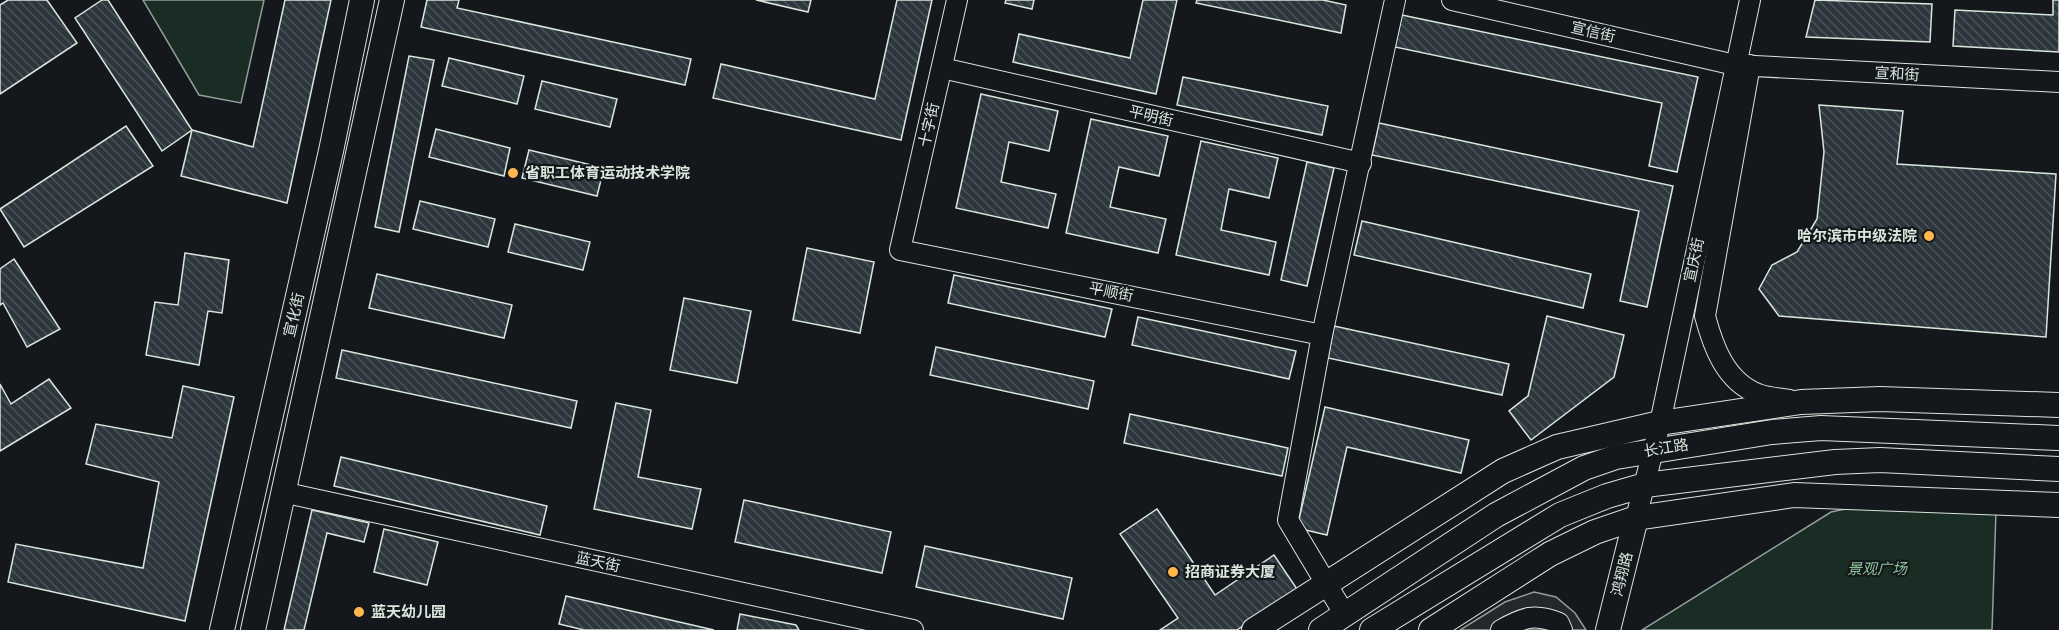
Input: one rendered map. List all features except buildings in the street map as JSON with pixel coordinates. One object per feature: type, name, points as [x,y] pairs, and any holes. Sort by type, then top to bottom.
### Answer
[{"type":"main road","name":"宣化街","points":[[222,630],[331,151],[362,0]]},
{"type":"main road","name":"宣化街","points":[[253,630],[392,0]]},
{"type":"main road","points":[[1254,630],[1503,471],[1529,457],[1557,447],[1660,423],[1801,402],[1880,399],[2059,405]]},
{"type":"main road","name":"长江路","points":[[1321,630],[1496,515],[1547,486],[1584,468],[1653,449],[1772,432],[1821,428],[2059,438]]},
{"type":"main road","points":[[1372,630],[1560,515],[1607,496],[1645,485],[1835,462],[1880,460],[2059,469]]},
{"type":"main road","points":[[1431,630],[1550,554],[1595,532],[1636,519],[1794,495],[2059,506]]},
{"type":"main road","name":"鸿翔路","points":[[1608,630],[1636,519]]},
{"type":"street","name":"十字街","points":[[900,250],[957,0]]},
{"type":"street","points":[[1345,615],[1287,520],[1323,335],[1395,0]]},
{"type":"street","name":"宣信街","points":[[1452,0],[1742,65]]},
{"type":"street","name":"宣庆街","points":[[1636,519],[1742,65],[1750,0]]},
{"type":"street","points":[[1742,65],[1705,316],[1712,341],[1724,366],[1737,379],[1757,394],[1801,402]]},
{"type":"street","name":"宣和街","points":[[1742,65],[2059,82]]},
{"type":"street","name":"平明街","points":[[942,68],[1361,163]]},
{"type":"street","name":"平顺街","points":[[900,250],[1323,335]]},
{"type":"street","name":"蓝天街","points":[[282,492],[913,630]]},
{"type":"street","points":[[820,610],[833,630]]},
{"type":"street","points":[[1501,630],[1513,622],[1541,616],[1559,624],[1562,630]]},
{"type":"green space","points":[[143,0],[264,0],[241,103],[199,95]]},
{"type":"green space","name":"景观广场","points":[[1859,506],[1996,511],[1992,630],[1642,630],[1831,512]]},
{"type":"shaded area","points":[[1534,592],[1556,597],[1575,613],[1586,630],[1460,630],[1505,602]]},
{"type":"place","name":"省职工体育运动技术学院","points":[[513,173]]},
{"type":"place","name":"哈尔滨市中级法院","points":[[1929,236]]},
{"type":"place","name":"招商证券大厦","points":[[1173,572]]},
{"type":"place","name":"蓝天幼儿园","points":[[359,612]]}]
